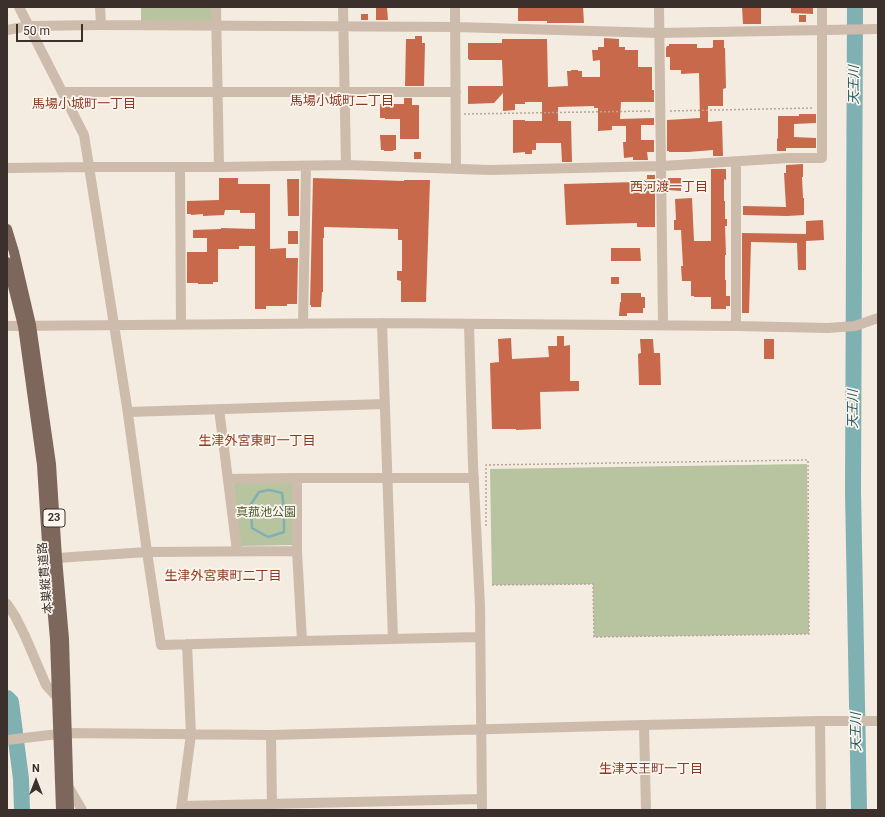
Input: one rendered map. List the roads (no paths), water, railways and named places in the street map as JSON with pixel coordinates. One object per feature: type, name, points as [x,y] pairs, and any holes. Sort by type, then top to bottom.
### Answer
[{"type":"main road","name":"本巣縦貫道路","points":[[7,229],[14,252],[51,464],[64,639],[61,810]]},
{"type":"main road","name":"本巣縦貫道路","points":[[7,262],[27,325],[42,465],[55,639],[57,697],[63,734],[69,810]]},
{"type":"street","points":[[19,7],[84,135],[128,412],[161,645],[480,637]]},
{"type":"street","points":[[100,7],[101,25]]},
{"type":"street","points":[[216,7],[219,167]]},
{"type":"street","points":[[343,7],[346,92],[346,165]]},
{"type":"street","points":[[455,7],[456,169]]},
{"type":"street","points":[[659,7],[663,325]]},
{"type":"street","points":[[7,168],[346,165],[490,170],[662,166],[788,158],[822,158],[822,7]]},
{"type":"street","points":[[7,30],[29,26],[101,25],[456,27],[660,33],[878,29]]},
{"type":"street","points":[[62,92],[456,92]]},
{"type":"street","points":[[736,162],[736,326]]},
{"type":"street","points":[[303,324],[306,166]]},
{"type":"street","points":[[180,167],[181,324]]},
{"type":"street","points":[[7,326],[382,323],[828,328],[855,326],[878,318]]},
{"type":"street","points":[[382,323],[393,639]]},
{"type":"street","points":[[469,324],[480,606],[482,810]]},
{"type":"street","points":[[128,412],[385,404]]},
{"type":"street","points":[[219,409],[237,551]]},
{"type":"street","points":[[297,478],[297,551],[302,641]]},
{"type":"street","points":[[228,479],[474,478]]},
{"type":"street","points":[[57,558],[147,552],[297,551]]},
{"type":"street","points":[[7,604],[25,636],[46,685],[57,697]]},
{"type":"street","points":[[187,644],[191,734],[182,808],[272,807],[390,801],[404,806],[482,799]]},
{"type":"street","points":[[821,810],[824,721]]},
{"type":"street","points":[[7,740],[63,734],[271,735],[644,725],[878,721]]},
{"type":"street","points":[[644,725],[646,810]]},
{"type":"street","points":[[271,735],[272,807]]},
{"type":"street","points":[[68,786],[82,810]]},
{"type":"waterway","name":"天王川","points":[[855,7],[853,492],[859,810]]},
{"type":"waterway","points":[[269,490],[282,493],[284,532],[268,537],[252,528],[251,504],[259,492],[269,490]]},
{"type":"waterway","points":[[7,698],[11,702],[21,779],[22,810]]},
{"type":"district","name":"馬場小城町二丁目","points":[[342,102]]},
{"type":"district","name":"馬場小城町一丁目","points":[[84,105]]},
{"type":"district","name":"西河渡一丁目","points":[[669,188]]},
{"type":"district","name":"生津外宮東町一丁目","points":[[257,442]]},
{"type":"district","name":"生津外宮東町二丁目","points":[[223,577]]},
{"type":"district","name":"生津天王町一丁目","points":[[651,770]]},
{"type":"park label","name":"真菰池公園","points":[[266,513]]}]
